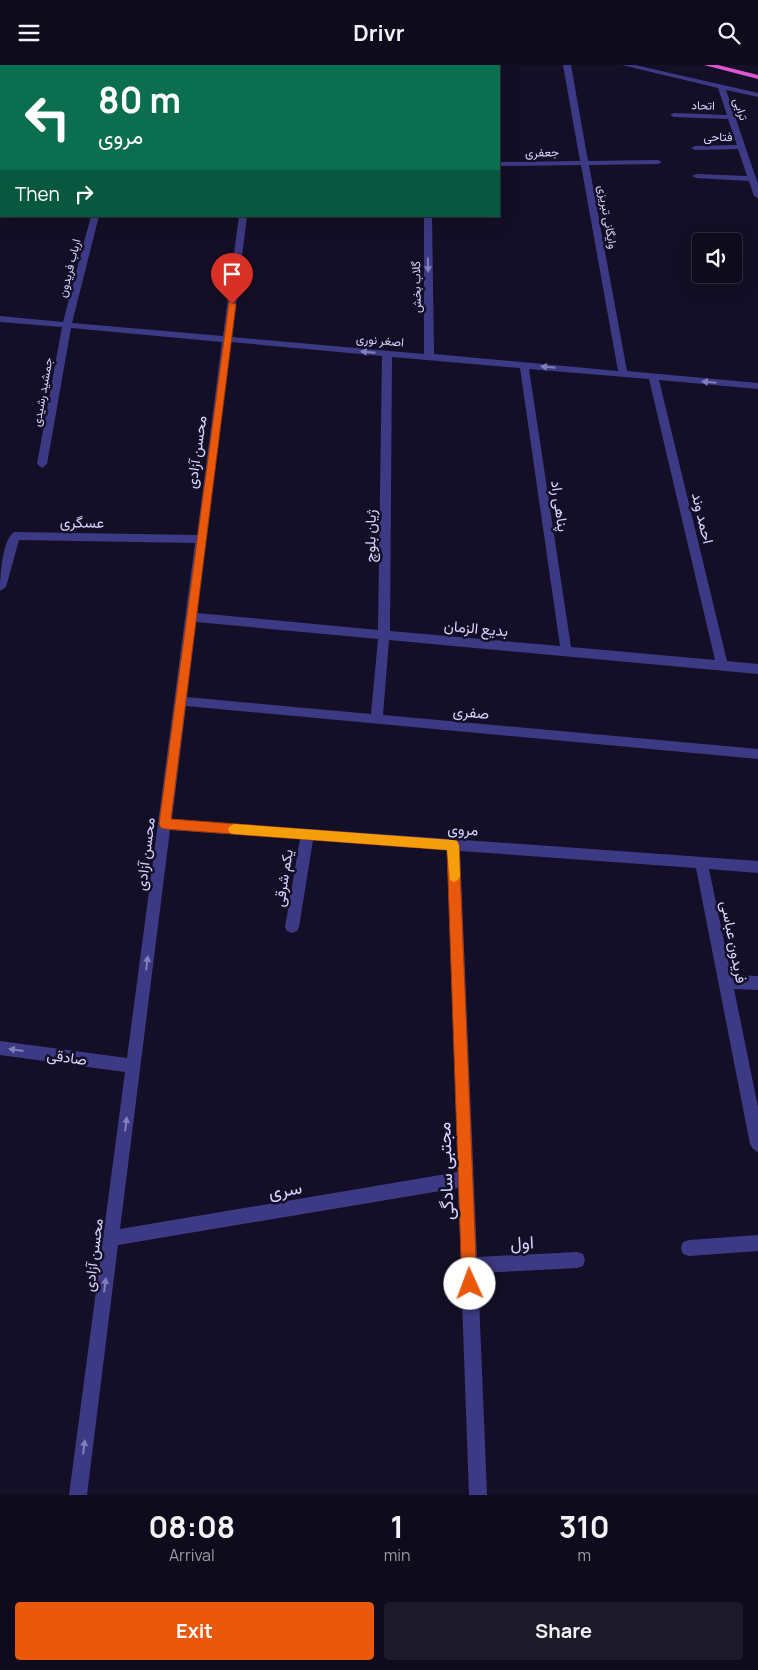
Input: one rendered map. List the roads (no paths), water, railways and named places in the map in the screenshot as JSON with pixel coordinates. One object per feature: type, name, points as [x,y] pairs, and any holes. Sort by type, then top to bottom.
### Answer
[{"type":"highway","points":[[708,65],[758,77]]},
{"type":"street","name":"وایگانی تبریزی","points":[[567,65],[623,374]]},
{"type":"street","points":[[626,65],[758,95]]},
{"type":"street","name":"ترابی","points":[[721,87],[758,196]]},
{"type":"street","name":"اتحاد","points":[[674,115],[731,117]]},
{"type":"street","name":"فتاحی","points":[[695,148],[742,147]]},
{"type":"street","name":"جعفری","points":[[500,164],[658,162]]},
{"type":"street","points":[[696,176],[752,179]]},
{"type":"street","name":"ارباب فریدون","points":[[67,325],[95,217]]},
{"type":"street","name":"محسن آزادی","points":[[78,1495],[243,217]]},
{"type":"street","name":"گلاب بخش","points":[[428,217],[429,357]]},
{"type":"street","name":"اصغر نوری","points":[[0,319],[758,386]]},
{"type":"street","name":"جمشید رشیدی","points":[[42,463],[67,325]]},
{"type":"street","name":"ژیان بلوچ","points":[[377,719],[384,634],[387,353]]},
{"type":"street","name":"پناهی راد","points":[[524,365],[566,651]]},
{"type":"street","name":"احمد وند","points":[[653,377],[722,666]]},
{"type":"street","name":"عسگری","points":[[0,587],[15,536],[201,539]]},
{"type":"street","name":"بدیع الزمان","points":[[192,617],[758,669]]},
{"type":"street","name":"صفری","points":[[180,701],[758,754]]},
{"type":"street","name":"مروی","points":[[165,824],[758,867]]},
{"type":"street","name":"یکم شرقی","points":[[292,927],[307,835]]},
{"type":"street","name":"مجتبی سادگی","points":[[453,845],[478,1495]]},
{"type":"street","name":"فریدون عباسی","points":[[701,863],[758,1144]]},
{"type":"street","points":[[725,982],[758,983]]},
{"type":"street","name":"صادقی","points":[[0,1047],[134,1066]]},
{"type":"street","name":"سری","points":[[111,1238],[465,1179]]},
{"type":"street","points":[[689,1248],[758,1243]]},
{"type":"street","name":"اول","points":[[469,1265],[576,1260]]}]
